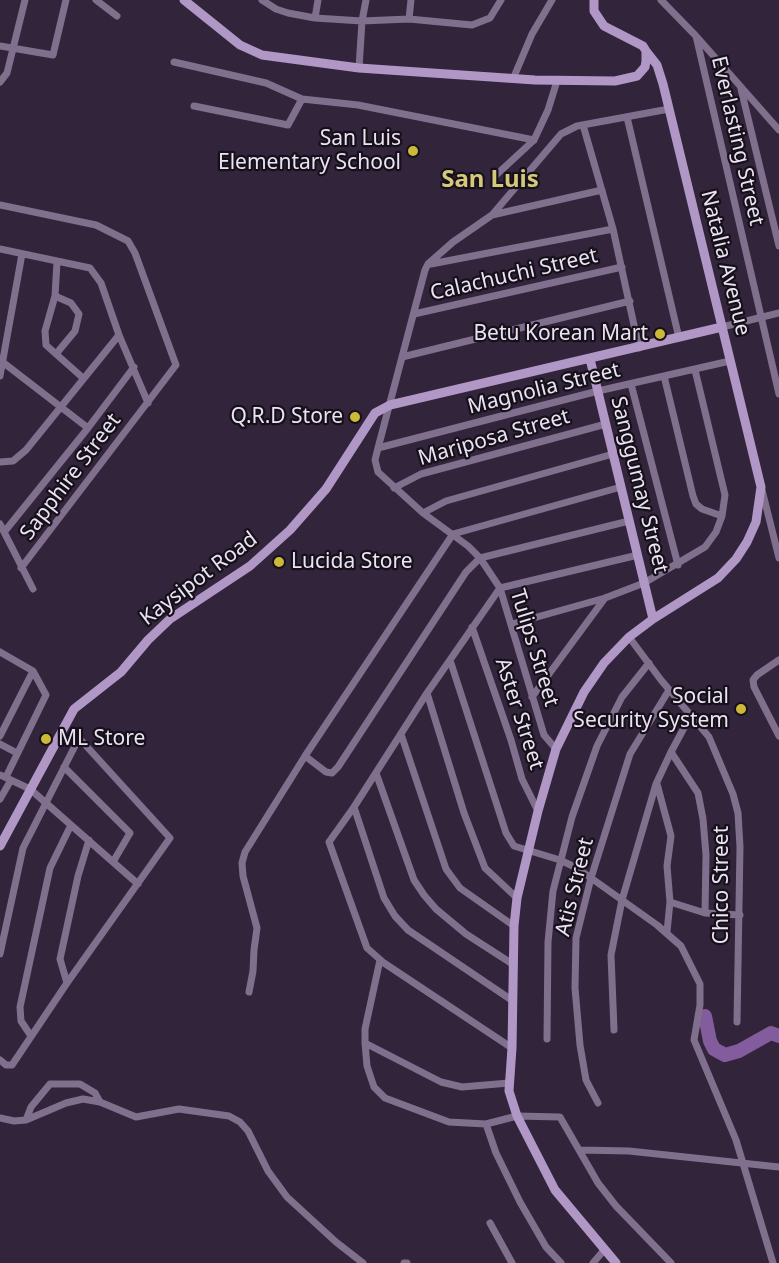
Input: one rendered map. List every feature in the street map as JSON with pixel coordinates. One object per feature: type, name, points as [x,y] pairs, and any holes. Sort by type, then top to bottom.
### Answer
[{"type":"street","points":[[0,82],[7,73],[25,0]]},
{"type":"street","points":[[0,46],[53,56],[66,0]]},
{"type":"street","points":[[96,0],[117,16]]},
{"type":"street","points":[[184,0],[240,45],[256,53],[359,68],[513,79],[615,81],[637,76],[645,67],[646,51],[643,45],[604,26],[594,11],[594,0]]},
{"type":"street","points":[[315,18],[318,0]]},
{"type":"street","points":[[359,68],[362,21],[366,0]]},
{"type":"street","points":[[409,19],[411,0]]},
{"type":"street","points":[[265,1],[288,13],[315,18],[362,21],[409,19],[472,25],[490,18],[501,0]]},
{"type":"street","points":[[513,79],[532,34],[552,0]]},
{"type":"street","points":[[661,0],[779,130]]},
{"type":"street","name":"Everlasting Street","points":[[696,36],[779,394]]},
{"type":"street","name":"Natalia Avenue","points":[[646,51],[657,65],[669,109],[761,487]]},
{"type":"street","points":[[174,62],[266,83],[302,99],[357,105],[534,140]]},
{"type":"street","points":[[494,177],[534,140],[548,110],[557,81]]},
{"type":"street","points":[[741,87],[779,246]]},
{"type":"street","points":[[194,106],[288,125],[302,99]]},
{"type":"street","points":[[378,448],[428,264],[453,242],[492,215],[561,134],[583,125],[669,109]]},
{"type":"street","points":[[627,117],[679,338]]},
{"type":"street","points":[[583,125],[613,229],[639,348]]},
{"type":"street","points":[[492,215],[602,190]]},
{"type":"street","name":"Sapphire Street","points":[[0,205],[96,225],[128,241],[135,253],[176,365],[21,568],[2,527]]},
{"type":"street","points":[[428,264],[613,229]]},
{"type":"street","points":[[0,249],[90,268],[101,283],[119,335],[148,403]]},
{"type":"street","points":[[0,376],[1,360],[22,254]]},
{"type":"street","points":[[57,262],[55,296],[45,331],[46,345],[83,378]]},
{"type":"street","name":"Calachuchi Street","points":[[414,314],[622,267]]},
{"type":"street","points":[[55,296],[70,303],[79,314],[75,331],[56,354]]},
{"type":"street","points":[[402,357],[630,301]]},
{"type":"street","points":[[390,405],[639,348],[779,313]]},
{"type":"street","points":[[0,462],[13,462],[119,335]]},
{"type":"street","name":"Sanggumay Street","points":[[590,359],[653,619]]},
{"type":"street","points":[[1,360],[88,428]]},
{"type":"street","name":"Magnolia Street","points":[[378,448],[598,391],[730,361]]},
{"type":"street","points":[[2,527],[88,428],[134,367]]},
{"type":"street","points":[[512,624],[605,598],[644,583],[705,547],[716,532],[722,516],[725,495],[695,370]]},
{"type":"street","points":[[664,376],[696,504],[702,509],[722,516]]},
{"type":"street","points":[[631,384],[678,565]]},
{"type":"street","name":"Kaysipot Road","points":[[0,846],[74,709],[121,672],[148,640],[170,619],[250,566],[290,530],[326,489],[375,413],[390,405]]},
{"type":"street","name":"Mariposa Street","points":[[394,488],[421,474],[606,424]]},
{"type":"street","name":"Tulips Street","points":[[378,448],[375,460],[378,472],[423,513],[453,534],[480,558],[500,588],[544,735],[556,749]]},
{"type":"street","points":[[423,513],[446,501],[613,454]]},
{"type":"street","points":[[249,992],[257,928],[243,876],[242,863],[245,852],[305,756],[453,534],[621,487]]},
{"type":"street","points":[[761,487],[779,558]]},
{"type":"street","points":[[616,1263],[555,1190],[517,1116],[508,1091],[512,1048],[514,926],[517,898],[556,749],[584,692],[604,663],[629,637],[718,578],[736,559],[756,522],[761,487]]},
{"type":"street","points":[[305,756],[326,772],[332,773],[338,767],[466,572],[480,558],[629,521]]},
{"type":"street","points":[[512,1048],[380,960],[367,948],[329,842],[427,693],[500,588],[638,555]]},
{"type":"street","points":[[21,568],[33,589]]},
{"type":"street","points":[[532,697],[605,598]]},
{"type":"street","name":"Aster Street","points":[[472,627],[522,779],[538,811]]},
{"type":"street","name":"Chico Street","points":[[629,637],[669,690],[709,737],[733,794],[738,813],[740,847],[737,1022]]},
{"type":"street","points":[[0,652],[33,671],[46,695],[6,777],[0,800]]},
{"type":"street","points":[[450,660],[506,833],[514,846],[560,860],[591,878],[667,932],[681,946],[700,984],[700,1005],[694,1040],[736,1140],[773,1263]]},
{"type":"street","points":[[779,660],[753,680],[754,687],[779,736]]},
{"type":"street","points":[[547,1039],[548,942],[553,891],[560,860],[572,817],[597,746],[622,696],[649,663]]},
{"type":"street","points":[[0,736],[33,671]]},
{"type":"street","name":"Atis Street","points":[[598,1103],[586,1080],[580,1045],[575,988],[576,938],[591,878],[630,754],[669,690]]},
{"type":"street","points":[[427,693],[485,868],[517,898]]},
{"type":"street","points":[[614,1030],[611,955],[622,900],[656,784],[670,752],[691,715]]},
{"type":"street","points":[[401,734],[446,868],[460,888],[514,926]]},
{"type":"street","points":[[0,954],[23,848],[79,738],[170,838],[12,1065],[6,1065],[0,1060]]},
{"type":"street","points":[[0,744],[17,753]]},
{"type":"street","points":[[670,752],[698,793],[706,855],[705,913]]},
{"type":"street","points":[[64,767],[130,833],[112,862]]},
{"type":"street","points":[[376,773],[414,880],[424,895],[436,909],[466,934],[514,965]]},
{"type":"street","points":[[6,777],[30,789],[138,884]]},
{"type":"street","points":[[656,784],[671,836],[667,932]]},
{"type":"street","points":[[354,807],[384,898],[395,915],[418,937],[513,1001]]},
{"type":"street","points":[[31,1036],[21,1021],[20,1006],[50,867],[71,825]]},
{"type":"street","points":[[67,983],[60,958],[78,876],[89,840]]},
{"type":"street","points":[[670,902],[705,913],[740,915]]},
{"type":"street","points":[[380,960],[365,1029],[367,1066],[374,1087],[385,1098],[449,1122],[486,1124],[517,1116],[560,1117],[598,1183],[616,1206],[672,1263]]},
{"type":"street","points":[[365,1043],[441,1082],[462,1087],[509,1083]]},
{"type":"street","points":[[26,1120],[31,1107],[50,1084],[80,1084],[94,1093],[100,1102]]},
{"type":"street","points":[[0,1118],[14,1121],[26,1120],[66,1103],[83,1099],[100,1102],[136,1117],[179,1109],[229,1116],[240,1122],[248,1131],[268,1171],[287,1197],[336,1242],[363,1263]]},
{"type":"street","points":[[486,1124],[496,1153],[520,1202],[546,1247],[561,1263]]},
{"type":"street","points":[[580,1150],[629,1151],[779,1167]]},
{"type":"street","points":[[490,1223],[512,1263]]},
{"type":"street","points":[[593,1263],[605,1250]]},
{"type":"waterway","points":[[705,1016],[714,1049],[725,1055],[739,1051],[771,1033],[779,1036]]},
{"type":"place","name":"San Luis Elementary School","points":[[413,151]]},
{"type":"place","name":"Betu Korean Mart","points":[[660,334]]},
{"type":"place","name":"Q.R.D Store","points":[[355,417]]},
{"type":"place","name":"Lucida Store","points":[[279,562]]},
{"type":"place","name":"Social Security System","points":[[741,709]]},
{"type":"place","name":"ML Store","points":[[46,739]]},
{"type":"district","name":"San Luis","points":[[490,180]]}]
